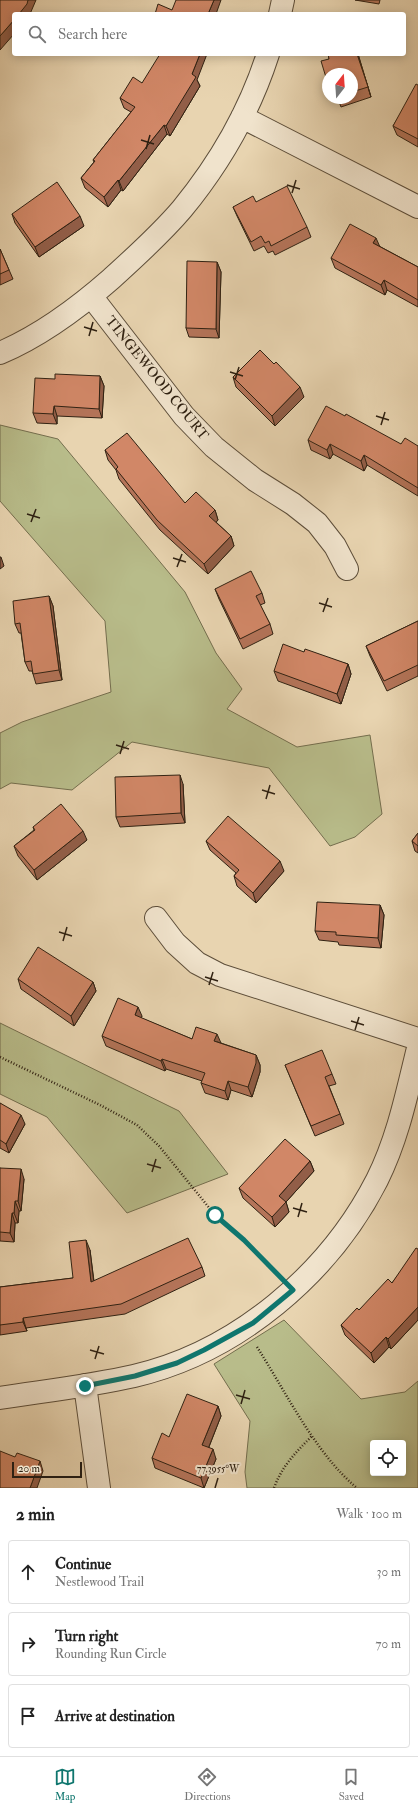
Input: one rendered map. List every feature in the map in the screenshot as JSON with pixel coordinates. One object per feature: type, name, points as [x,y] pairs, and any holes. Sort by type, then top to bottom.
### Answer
[{"type":"street","points":[[280,12],[283,0]]},
{"type":"street","points":[[0,353],[51,325],[91,296],[142,252],[182,209],[215,164],[242,117],[262,74],[267,56]]},
{"type":"street","points":[[242,117],[418,208]]},
{"type":"street","name":"TINGEWOOD COURT","points":[[91,296],[184,416],[214,447],[243,470],[293,504],[317,523],[335,546],[347,569]]},
{"type":"street","points":[[156,918],[175,943],[191,958],[197,963],[220,975],[418,1039]]},
{"type":"street","points":[[0,1398],[85,1386],[135,1376],[177,1363],[253,1323],[293,1290],[330,1251],[358,1213],[377,1180],[395,1137],[418,1048]]},
{"type":"street","points":[[85,1386],[99,1488]]},
{"type":"path","points":[[0,1057],[100,1105],[136,1125],[159,1146],[215,1215],[244,1240],[293,1290]]},
{"type":"path","points":[[244,1328],[312,1436],[337,1468],[357,1488]]},
{"type":"path","points":[[274,1488],[279,1474],[290,1459],[312,1436]]},
{"type":"green space","points":[[0,425],[58,439],[185,592],[216,653],[242,689],[227,709],[297,747],[370,735],[382,814],[355,837],[330,846],[269,768],[132,742],[72,790],[11,783],[0,789],[0,733],[22,722],[111,692],[105,621],[0,501]]},
{"type":"green space","points":[[0,1023],[179,1111],[228,1174],[127,1213],[47,1117],[0,1094]]},
{"type":"green space","points":[[284,1320],[361,1399],[405,1392],[418,1381],[418,1488],[247,1488],[245,1472],[250,1421],[214,1364]]},
{"type":"building","points":[[0,0],[28,0],[27,4],[21,12],[12,12],[12,22],[0,36]]},
{"type":"building","points":[[176,0],[214,0],[209,12],[156,12],[158,4],[172,10]]},
{"type":"building","points":[[159,56],[199,56],[192,74],[196,77],[166,126],[164,125],[119,181],[118,180],[104,197],[81,178],[95,161],[93,160],[135,107],[120,98],[133,77],[142,83]]},
{"type":"building","points":[[328,56],[358,56],[368,87],[358,90],[358,68],[323,68],[321,61],[329,59]]},
{"type":"building","points":[[416,84],[418,85],[418,139],[393,126]]},
{"type":"building","points":[[57,182],[80,216],[35,247],[12,214]]},
{"type":"building","points":[[287,186],[307,227],[271,246],[269,241],[265,243],[261,236],[251,242],[233,207],[253,196],[256,202]]},
{"type":"building","points":[[350,224],[376,238],[373,243],[418,267],[418,300],[384,280],[381,285],[331,258]]},
{"type":"building","points":[[0,249],[9,270],[0,274]]},
{"type":"building","points":[[187,261],[217,262],[216,329],[186,328]]},
{"type":"building","points":[[260,350],[274,364],[276,362],[300,387],[272,416],[233,377]]},
{"type":"building","points":[[55,374],[100,376],[99,409],[54,406],[53,414],[33,413],[35,378],[55,379]]},
{"type":"building","points":[[326,406],[345,416],[346,414],[401,444],[405,438],[418,446],[418,488],[364,455],[361,461],[330,444],[327,450],[308,440]]},
{"type":"building","points":[[127,433],[185,503],[196,492],[215,510],[209,516],[231,536],[204,564],[157,520],[116,469],[118,467],[105,450]]},
{"type":"building","points":[[251,571],[262,593],[256,596],[270,624],[240,639],[215,589]]},
{"type":"building","points":[[49,596],[59,670],[33,674],[31,661],[25,662],[20,623],[15,624],[13,601]]},
{"type":"building","points":[[418,621],[418,665],[384,681],[366,646]]},
{"type":"building","points":[[283,644],[304,652],[305,649],[348,664],[337,694],[274,671]]},
{"type":"building","points":[[180,775],[181,813],[116,817],[115,777]]},
{"type":"building","points":[[61,804],[83,831],[34,870],[14,846],[35,830],[33,827]]},
{"type":"building","points":[[228,816],[280,861],[253,893],[234,876],[239,870],[206,841]]},
{"type":"building","points":[[418,833],[418,846],[412,841]]},
{"type":"building","points":[[317,902],[380,905],[378,938],[336,935],[336,932],[315,931]]},
{"type":"building","points":[[38,947],[93,982],[71,1016],[18,979]]},
{"type":"building","points":[[118,998],[138,1007],[135,1015],[192,1039],[196,1027],[217,1034],[214,1041],[256,1055],[256,1063],[248,1087],[228,1081],[225,1091],[201,1083],[205,1073],[162,1059],[161,1061],[102,1036]]},
{"type":"building","points":[[322,1050],[332,1074],[325,1077],[340,1114],[311,1126],[285,1065]]},
{"type":"building","points":[[0,1103],[21,1115],[6,1144],[0,1140]]},
{"type":"building","points":[[285,1139],[310,1161],[279,1196],[286,1202],[272,1217],[239,1188]]},
{"type":"building","points":[[0,1168],[21,1169],[18,1201],[15,1201],[14,1213],[12,1213],[10,1233],[0,1232]]},
{"type":"building","points":[[188,1238],[202,1267],[121,1304],[23,1318],[23,1322],[0,1325],[0,1287],[73,1278],[69,1242],[86,1240],[91,1282]]},
{"type":"building","points":[[416,1248],[418,1249],[418,1307],[388,1339],[386,1337],[371,1353],[341,1325],[357,1308],[359,1310],[388,1279],[392,1283]]},
{"type":"building","points":[[187,1394],[218,1406],[202,1445],[213,1449],[201,1478],[152,1458],[162,1433],[169,1437]]},
{"type":"building","points":[[0,1451],[15,1457],[17,1453],[40,1461],[30,1488],[0,1488]]},
{"type":"route","points":[[85,1386],[135,1376],[177,1363],[253,1323],[293,1290],[244,1240],[215,1215]]}]
